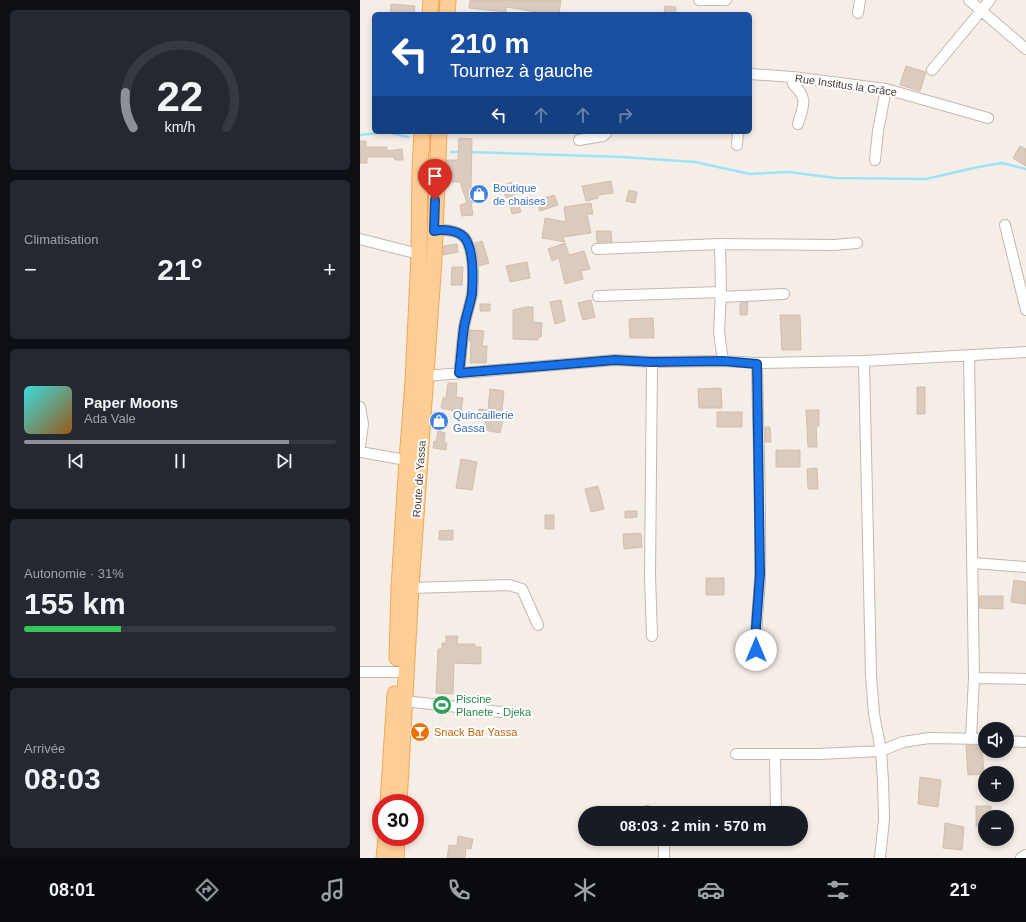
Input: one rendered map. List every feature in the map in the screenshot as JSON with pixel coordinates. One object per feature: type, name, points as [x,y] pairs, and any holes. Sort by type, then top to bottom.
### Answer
[{"type":"main road","points":[[430,12],[431,0]]},
{"type":"main road","points":[[447,12],[448,0]]},
{"type":"main road","name":"Route de Yassa","points":[[389,794],[411,588],[413,380],[419,254],[422,134]]},
{"type":"main road","name":"Route de Yassa","points":[[400,794],[405,701],[402,672],[399,587],[413,461],[426,376],[439,134]]},
{"type":"main road","points":[[384,858],[385,846]]},
{"type":"main road","points":[[396,858],[397,846]]},
{"type":"street","points":[[699,0],[726,0]]},
{"type":"street","points":[[858,14],[860,0]]},
{"type":"street","points":[[969,0],[1026,49]]},
{"type":"street","points":[[932,70],[990,0]]},
{"type":"street","name":"Rue Institus la Grâce","points":[[752,74],[792,77],[886,89],[988,118]]},
{"type":"street","points":[[792,77],[793,84],[800,91],[804,101],[798,124]]},
{"type":"street","points":[[875,160],[878,131],[886,89]]},
{"type":"street","points":[[579,140],[603,136],[605,134]]},
{"type":"street","points":[[737,145],[738,134]]},
{"type":"street","points":[[1005,225],[1026,310]]},
{"type":"street","points":[[434,231],[453,231],[462,235],[469,248],[472,269],[472,294],[464,327],[459,373]]},
{"type":"street","points":[[360,239],[419,254]]},
{"type":"street","points":[[597,249],[720,244],[834,245],[857,243]]},
{"type":"street","points":[[720,244],[721,294],[719,332],[723,361]]},
{"type":"street","points":[[598,296],[784,294]]},
{"type":"street","points":[[426,376],[615,360],[652,362],[723,361],[757,364],[864,361],[1026,352]]},
{"type":"street","points":[[969,355],[974,678],[971,738]]},
{"type":"street","points":[[864,361],[871,675],[874,714],[881,751],[884,819],[880,858]]},
{"type":"street","points":[[652,362],[650,575],[652,636]]},
{"type":"street","points":[[757,364],[760,574],[756,627],[756,650],[758,661]]},
{"type":"street","points":[[360,407],[363,424],[360,446]]},
{"type":"street","points":[[360,452],[413,461]]},
{"type":"street","points":[[973,563],[1026,567]]},
{"type":"street","points":[[411,588],[509,585],[516,587],[522,589],[538,625]]},
{"type":"street","points":[[360,672],[402,672]]},
{"type":"street","points":[[974,678],[1026,679]]},
{"type":"street","points":[[405,701],[500,712]]},
{"type":"street","points":[[736,754],[775,755],[881,751],[903,742],[929,738],[978,738]]},
{"type":"street","points":[[1014,741],[1024,742]]},
{"type":"street","points":[[775,755],[776,806]]},
{"type":"street","points":[[664,846],[664,858]]},
{"type":"building","points":[[470,0],[561,0],[559,12],[536,12],[506,7],[506,12],[469,8]]},
{"type":"building","points":[[391,4],[415,6],[414,12],[390,12]]},
{"type":"building","points":[[665,6],[676,7],[675,12],[664,12]]},
{"type":"building","points":[[906,66],[926,72],[920,91],[900,85]]},
{"type":"building","points":[[459,138],[472,139],[471,187],[476,202],[471,203],[473,215],[462,216],[460,205],[467,203],[460,182],[446,182],[447,160],[458,160]]},
{"type":"building","points":[[360,141],[366,141],[366,147],[387,147],[387,151],[402,149],[403,160],[395,160],[394,157],[367,157],[367,163],[360,163]]},
{"type":"building","points":[[1020,146],[1026,149],[1026,166],[1013,158]]},
{"type":"building","points":[[611,181],[613,193],[598,195],[598,198],[586,201],[582,186]]},
{"type":"building","points":[[512,182],[521,212],[512,214],[508,197],[506,198],[502,186]]},
{"type":"building","points":[[629,190],[637,192],[635,203],[626,201]]},
{"type":"building","points":[[554,195],[558,205],[540,211],[536,201]]},
{"type":"building","points":[[591,203],[593,214],[587,214],[591,233],[563,237],[565,242],[542,238],[545,218],[566,222],[564,207]]},
{"type":"building","points":[[596,231],[611,231],[612,242],[597,242]]},
{"type":"building","points":[[482,241],[489,263],[479,266],[475,243]]},
{"type":"building","points":[[565,243],[569,255],[584,251],[590,269],[581,271],[583,279],[565,284],[559,258],[552,261],[548,249]]},
{"type":"building","points":[[457,244],[458,252],[443,255],[444,246]]},
{"type":"building","points":[[527,262],[530,278],[510,282],[506,266]]},
{"type":"building","points":[[452,267],[463,267],[462,285],[451,285]]},
{"type":"building","points":[[561,300],[565,321],[555,324],[550,302]]},
{"type":"building","points":[[591,300],[595,317],[583,320],[578,303]]},
{"type":"building","points":[[748,302],[747,315],[740,315],[740,303]]},
{"type":"building","points":[[480,304],[490,304],[490,311],[480,311]]},
{"type":"building","points":[[533,307],[533,322],[542,323],[541,337],[538,337],[538,340],[513,339],[513,310]]},
{"type":"building","points":[[780,315],[800,315],[801,350],[782,350]]},
{"type":"building","points":[[653,318],[654,338],[630,338],[629,319]]},
{"type":"building","points":[[470,330],[484,331],[482,346],[487,346],[486,363],[470,363]]},
{"type":"building","points":[[448,383],[457,383],[456,397],[463,398],[461,412],[441,408],[443,398],[446,398]]},
{"type":"building","points":[[917,387],[925,387],[925,414],[917,414]]},
{"type":"building","points":[[721,388],[722,408],[699,408],[698,389]]},
{"type":"building","points":[[490,389],[504,391],[501,419],[503,420],[500,433],[484,430],[486,417],[478,416],[479,409],[488,410]]},
{"type":"building","points":[[806,410],[819,410],[819,426],[816,426],[817,447],[808,447]]},
{"type":"building","points":[[434,412],[445,413],[443,427],[432,427]]},
{"type":"building","points":[[717,412],[742,412],[742,427],[717,427]]},
{"type":"building","points":[[765,427],[770,427],[771,442],[765,442]]},
{"type":"building","points":[[438,431],[445,433],[444,443],[447,443],[446,450],[433,448]]},
{"type":"building","points":[[776,450],[800,450],[800,467],[776,467]]},
{"type":"building","points":[[461,459],[477,462],[472,490],[456,488]]},
{"type":"building","points":[[817,468],[818,489],[808,489],[807,469]]},
{"type":"building","points":[[598,486],[604,509],[591,512],[585,489]]},
{"type":"building","points":[[625,511],[637,511],[637,517],[625,518]]},
{"type":"building","points":[[545,515],[554,515],[554,529],[545,529]]},
{"type":"building","points":[[453,530],[453,540],[439,540],[439,531]]},
{"type":"building","points":[[641,533],[642,547],[624,549],[623,534]]},
{"type":"building","points":[[706,578],[724,578],[724,595],[706,595]]},
{"type":"building","points":[[1014,580],[1026,582],[1026,604],[1011,602]]},
{"type":"building","points":[[979,596],[1003,596],[1003,609],[979,608]]},
{"type":"building","points":[[446,636],[458,636],[457,644],[475,644],[475,647],[481,647],[481,664],[454,663],[453,694],[436,693],[438,649],[442,649],[442,643],[446,643]]},
{"type":"building","points":[[966,745],[978,745],[978,758],[983,758],[983,766],[978,766],[978,774],[968,775]]},
{"type":"building","points":[[920,777],[941,780],[938,807],[918,804]]},
{"type":"building","points":[[976,806],[991,806],[991,810],[978,810],[978,826],[976,826]]},
{"type":"building","points":[[945,823],[964,827],[962,850],[943,848]]},
{"type":"building","points":[[458,836],[473,839],[471,849],[466,848],[465,858],[447,858],[449,845],[457,846]]},
{"type":"waterway","points":[[360,135],[372,134]]},
{"type":"waterway","points":[[395,134],[408,137]]},
{"type":"waterway","points":[[451,152],[462,152]]},
{"type":"waterway","points":[[469,152],[622,157],[695,162],[750,174],[788,172],[836,178],[926,179],[1002,163],[1026,169]]},
{"type":"place","name":"Boutique de chaises","points":[[479,194]]},
{"type":"place","name":"Quincaillerie Gassa","points":[[439,421]]},
{"type":"place","name":"Piscine Planete - Djeka","points":[[442,705]]},
{"type":"place","name":"Snack Bar Yassa","points":[[420,732]]},
{"type":"route","points":[[435,200],[434,231],[453,231],[462,235],[469,248],[472,269],[472,294],[464,327],[459,373],[615,360],[652,362],[723,361],[757,364],[760,574],[756,627],[756,650]]}]
